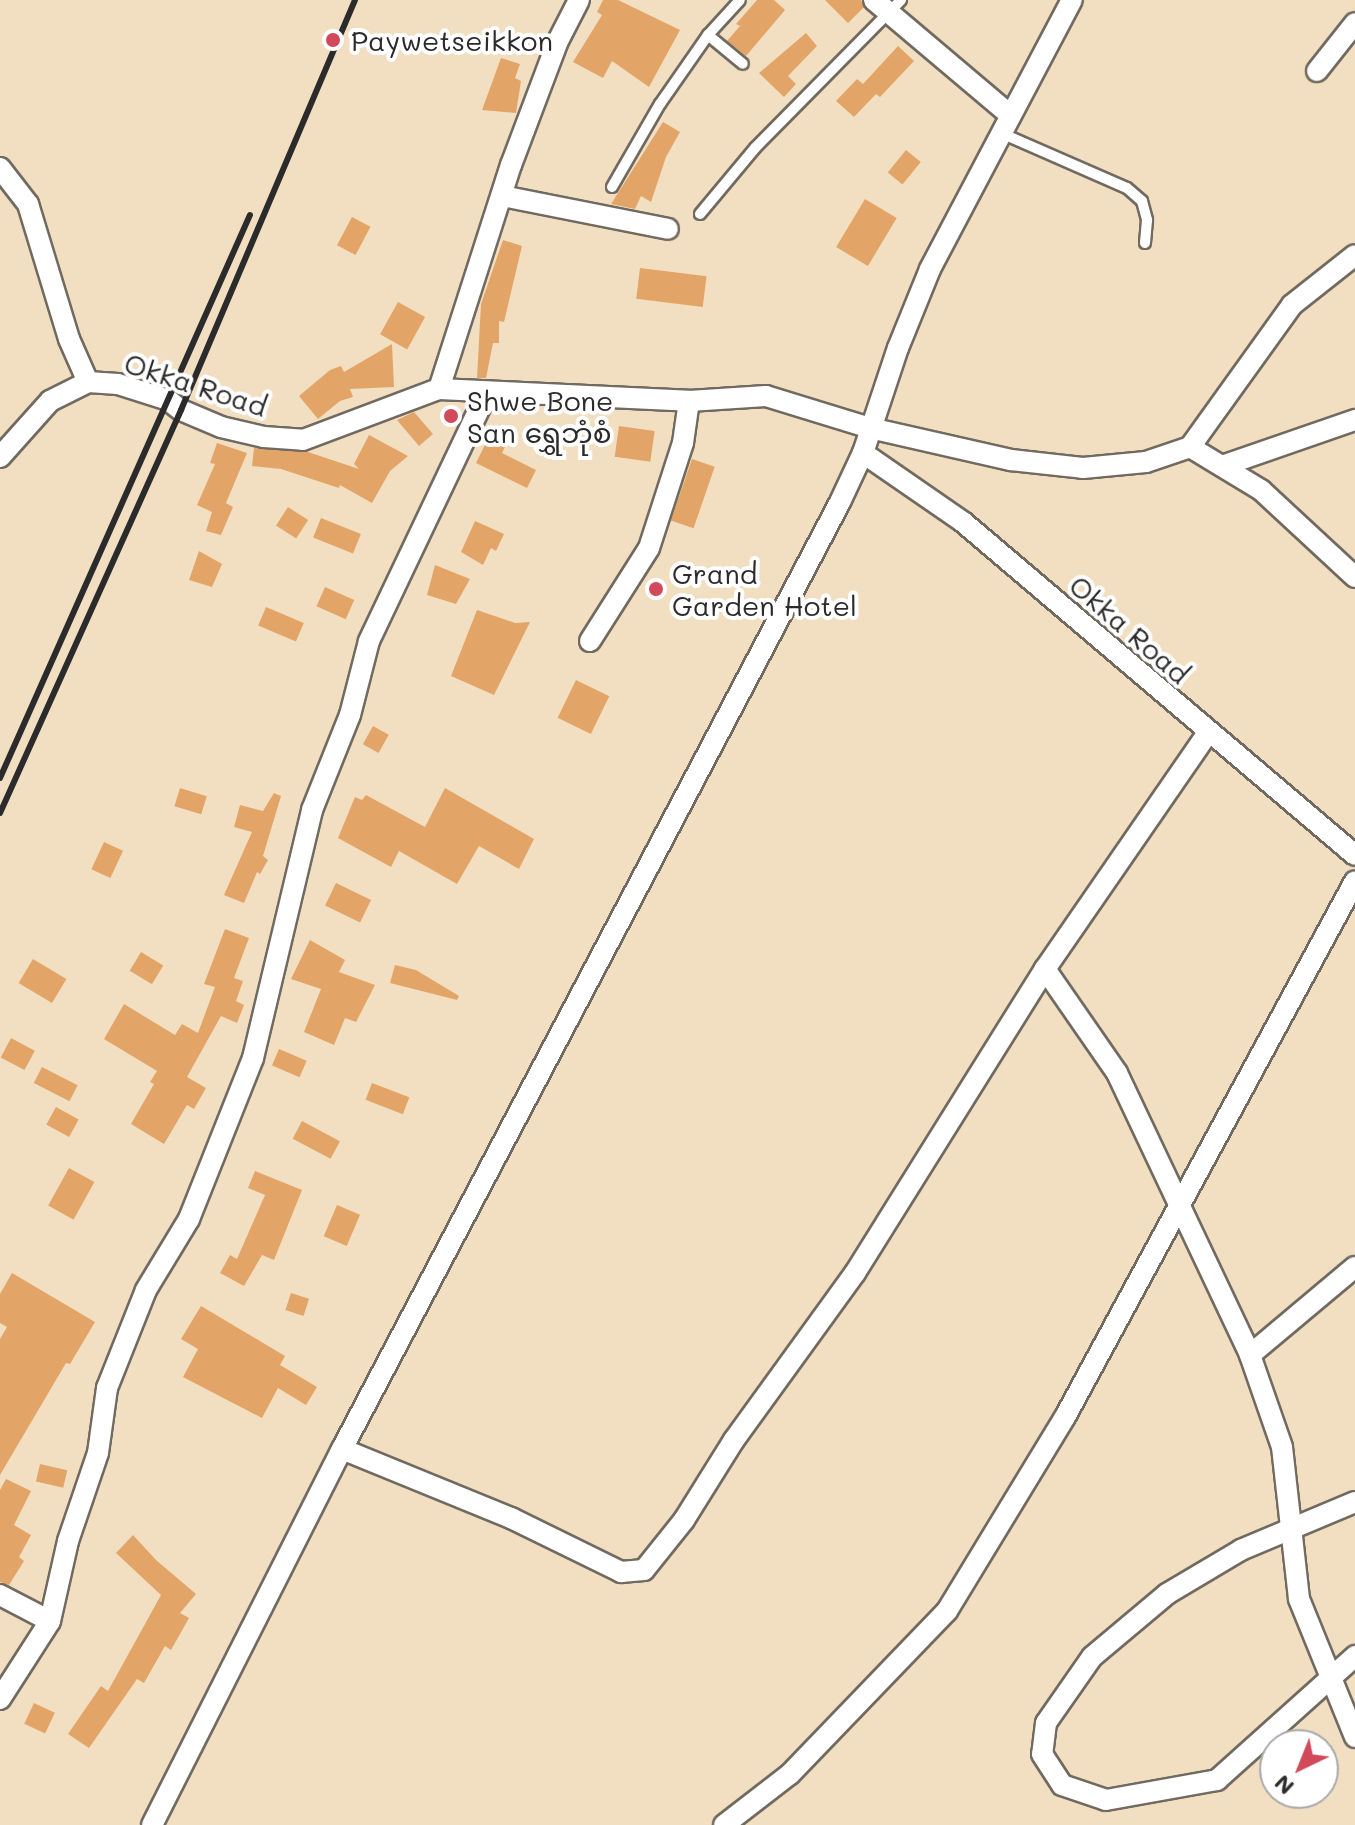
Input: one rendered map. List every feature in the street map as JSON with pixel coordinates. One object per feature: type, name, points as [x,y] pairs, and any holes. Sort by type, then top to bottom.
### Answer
[{"type":"street","points":[[439,389],[502,196],[557,43],[579,0]]},
{"type":"street","points":[[874,0],[896,6],[1005,124]]},
{"type":"street","points":[[152,1825],[342,1449],[863,453],[930,269],[1072,0]]},
{"type":"street","points":[[1317,71],[1355,23]]},
{"type":"street","points":[[0,168],[28,204],[69,339],[88,382]]},
{"type":"street","points":[[502,196],[668,229]]},
{"type":"street","points":[[1355,255],[1292,305],[1190,447],[1261,490],[1355,577]]},
{"type":"street","name":"Okka Road","points":[[0,457],[50,401],[88,382],[118,384],[168,400],[181,410],[221,427],[264,437],[303,440],[439,389],[689,401],[766,396],[870,428],[1011,460],[1083,468],[1146,462],[1190,447]]},
{"type":"street","points":[[0,1699],[50,1621],[68,1541],[98,1453],[107,1388],[146,1290],[189,1219],[253,1058],[312,810],[350,715],[369,641],[487,392]]},
{"type":"street","points":[[590,641],[649,548],[683,443],[689,401]]},
{"type":"street","points":[[1222,466],[1355,420]]},
{"type":"street","name":"Okka Road","points":[[863,453],[963,522],[1355,855]]},
{"type":"street","points":[[342,1449],[511,1518],[621,1572],[644,1570],[684,1520],[734,1440],[855,1273],[1045,969],[1208,733]]},
{"type":"street","points":[[724,1825],[790,1774],[947,1611],[1065,1417],[1180,1210],[1355,881]]},
{"type":"street","points":[[1045,969],[1117,1073],[1250,1355],[1282,1447],[1299,1599],[1355,1737]]},
{"type":"street","points":[[1250,1355],[1355,1267]]},
{"type":"street","points":[[1355,1502],[1241,1550],[1167,1594],[1092,1657],[1046,1723],[1042,1754],[1062,1785],[1106,1800],[1217,1780],[1355,1656]]},
{"type":"street","points":[[0,1595],[50,1621]]},
{"type":"lane","points":[[612,187],[660,104],[708,35],[740,0]]},
{"type":"lane","points":[[700,214],[755,148],[896,6]]},
{"type":"lane","points":[[708,35],[743,64]]},
{"type":"lane","points":[[1005,124],[1127,188],[1142,201],[1147,220],[1145,243]]},
{"type":"building","points":[[603,0],[618,0],[680,30],[649,87],[612,61],[603,78],[573,62],[602,15],[597,12]]},
{"type":"building","points":[[757,0],[774,0],[785,10],[746,56],[727,41],[740,26],[736,24]]},
{"type":"building","points":[[825,0],[861,0],[864,7],[848,23]]},
{"type":"building","points":[[806,33],[817,46],[788,76],[796,84],[784,97],[759,73]]},
{"type":"building","points":[[898,46],[914,61],[880,97],[876,94],[854,117],[836,101],[857,79],[863,84]]},
{"type":"building","points":[[501,58],[520,64],[515,78],[521,81],[516,113],[482,110]]},
{"type":"building","points":[[663,122],[680,132],[666,157],[651,202],[641,196],[635,209],[611,204]]},
{"type":"building","points":[[906,150],[921,162],[903,184],[888,173]]},
{"type":"building","points":[[865,199],[897,218],[868,266],[836,247]]},
{"type":"building","points":[[352,217],[371,227],[356,255],[337,245]]},
{"type":"building","points":[[503,240],[522,246],[504,322],[499,321],[499,343],[493,343],[486,378],[477,378],[481,304]]},
{"type":"building","points":[[640,268],[707,276],[703,307],[636,299]]},
{"type":"building","points":[[398,302],[425,317],[407,349],[380,334]]},
{"type":"building","points":[[392,344],[394,387],[350,389],[353,397],[340,401],[318,419],[299,396],[330,370],[341,366],[344,372]]},
{"type":"building","points":[[414,412],[433,434],[419,446],[397,420]]},
{"type":"building","points":[[494,426],[511,434],[502,453],[536,470],[527,488],[476,463]]},
{"type":"building","points":[[619,426],[655,431],[650,462],[615,457]]},
{"type":"building","points":[[369,435],[408,456],[390,471],[372,503],[340,485],[339,488],[281,469],[252,466],[254,448],[308,452],[359,469],[354,464]]},
{"type":"building","points":[[217,443],[247,453],[226,503],[233,507],[221,535],[206,531],[212,512],[197,505],[215,464],[210,463]]},
{"type":"building","points":[[692,459],[715,467],[694,528],[671,520]]},
{"type":"building","points":[[288,507],[308,520],[296,539],[276,525]]},
{"type":"building","points":[[321,518],[361,534],[353,554],[313,537]]},
{"type":"building","points":[[475,521],[504,534],[496,551],[491,548],[483,565],[461,552]]},
{"type":"building","points":[[199,551],[222,564],[212,587],[189,580]]},
{"type":"building","points":[[435,565],[470,579],[456,604],[427,595]]},
{"type":"building","points":[[325,587],[354,600],[346,619],[316,606]]},
{"type":"building","points":[[266,607],[304,623],[296,641],[258,625]]},
{"type":"building","points":[[477,610],[515,623],[530,622],[494,695],[451,676]]},
{"type":"building","points":[[576,680],[609,696],[591,734],[558,718]]},
{"type":"building","points":[[373,726],[389,735],[379,753],[363,744]]},
{"type":"building","points":[[180,788],[207,796],[201,814],[174,806]]},
{"type":"building","points":[[445,788],[534,839],[519,869],[479,846],[457,884],[399,851],[391,867],[338,838],[355,797],[362,800],[366,795],[425,827]]},
{"type":"building","points":[[274,793],[281,796],[263,856],[268,860],[260,874],[257,872],[244,903],[224,895],[252,832],[234,827],[240,805],[263,811]]},
{"type":"building","points":[[104,842],[123,851],[110,878],[91,869]]},
{"type":"building","points":[[336,883],[371,900],[360,923],[325,905]]},
{"type":"building","points":[[225,929],[249,938],[234,978],[243,981],[236,1001],[244,1005],[237,1023],[221,1016],[187,1077],[206,1088],[194,1109],[187,1105],[164,1144],[131,1124],[154,1084],[150,1082],[157,1071],[104,1039],[124,1004],[175,1035],[182,1024],[198,1033],[215,987],[204,984]]},
{"type":"building","points":[[310,940],[345,960],[339,972],[375,985],[356,1022],[345,1018],[334,1045],[304,1032],[321,989],[291,979]]},
{"type":"building","points":[[141,952],[163,965],[152,984],[130,971]]},
{"type":"building","points":[[33,959],[66,979],[52,1003],[19,983]]},
{"type":"building","points":[[395,965],[416,970],[459,996],[457,1000],[390,983]]},
{"type":"building","points":[[11,1038],[35,1051],[25,1070],[1,1057]]},
{"type":"building","points":[[279,1049],[307,1061],[300,1077],[272,1066]]},
{"type":"building","points":[[42,1067],[78,1085],[69,1101],[34,1083]]},
{"type":"building","points":[[372,1083],[409,1097],[403,1114],[366,1100]]},
{"type":"building","points":[[56,1107],[79,1120],[69,1137],[46,1124]]},
{"type":"building","points":[[302,1121],[340,1141],[331,1159],[293,1139]]},
{"type":"building","points":[[69,1168],[94,1182],[74,1220],[48,1206]]},
{"type":"building","points":[[255,1171],[302,1190],[274,1260],[262,1255],[244,1286],[220,1273],[230,1255],[237,1259],[265,1195],[248,1188]]},
{"type":"building","points":[[337,1205],[360,1215],[347,1246],[324,1236]]},
{"type":"building","points":[[12,1273],[95,1322],[70,1364],[66,1363],[0,1475],[0,1339],[7,1327],[0,1323],[0,1294]]},
{"type":"building","points":[[291,1293],[309,1299],[304,1316],[285,1310]]},
{"type":"building","points":[[201,1306],[285,1356],[280,1365],[317,1387],[306,1405],[278,1388],[262,1418],[183,1377],[198,1349],[181,1339]]},
{"type":"building","points":[[40,1464],[67,1470],[63,1488],[36,1482]]},
{"type":"building","points":[[6,1479],[31,1491],[14,1525],[31,1535],[19,1557],[24,1561],[9,1585],[0,1582],[0,1490]]},
{"type":"building","points":[[133,1535],[156,1560],[196,1594],[180,1613],[189,1618],[171,1650],[165,1646],[144,1683],[137,1679],[89,1748],[68,1734],[101,1686],[108,1691],[161,1595],[116,1553]]},
{"type":"building","points":[[34,1703],[55,1713],[45,1734],[24,1724]]},
{"type":"railway","points":[[0,813],[181,410],[355,0]]},
{"type":"railway","points":[[0,778],[250,215]]},
{"type":"place","name":"Paywetseikkon","points":[[333,40]]},
{"type":"place","name":"Shwe Bone San ရွှေဘုံစံ","points":[[451,416]]},
{"type":"place","name":"Grand Garden Hotel","points":[[656,589]]}]
